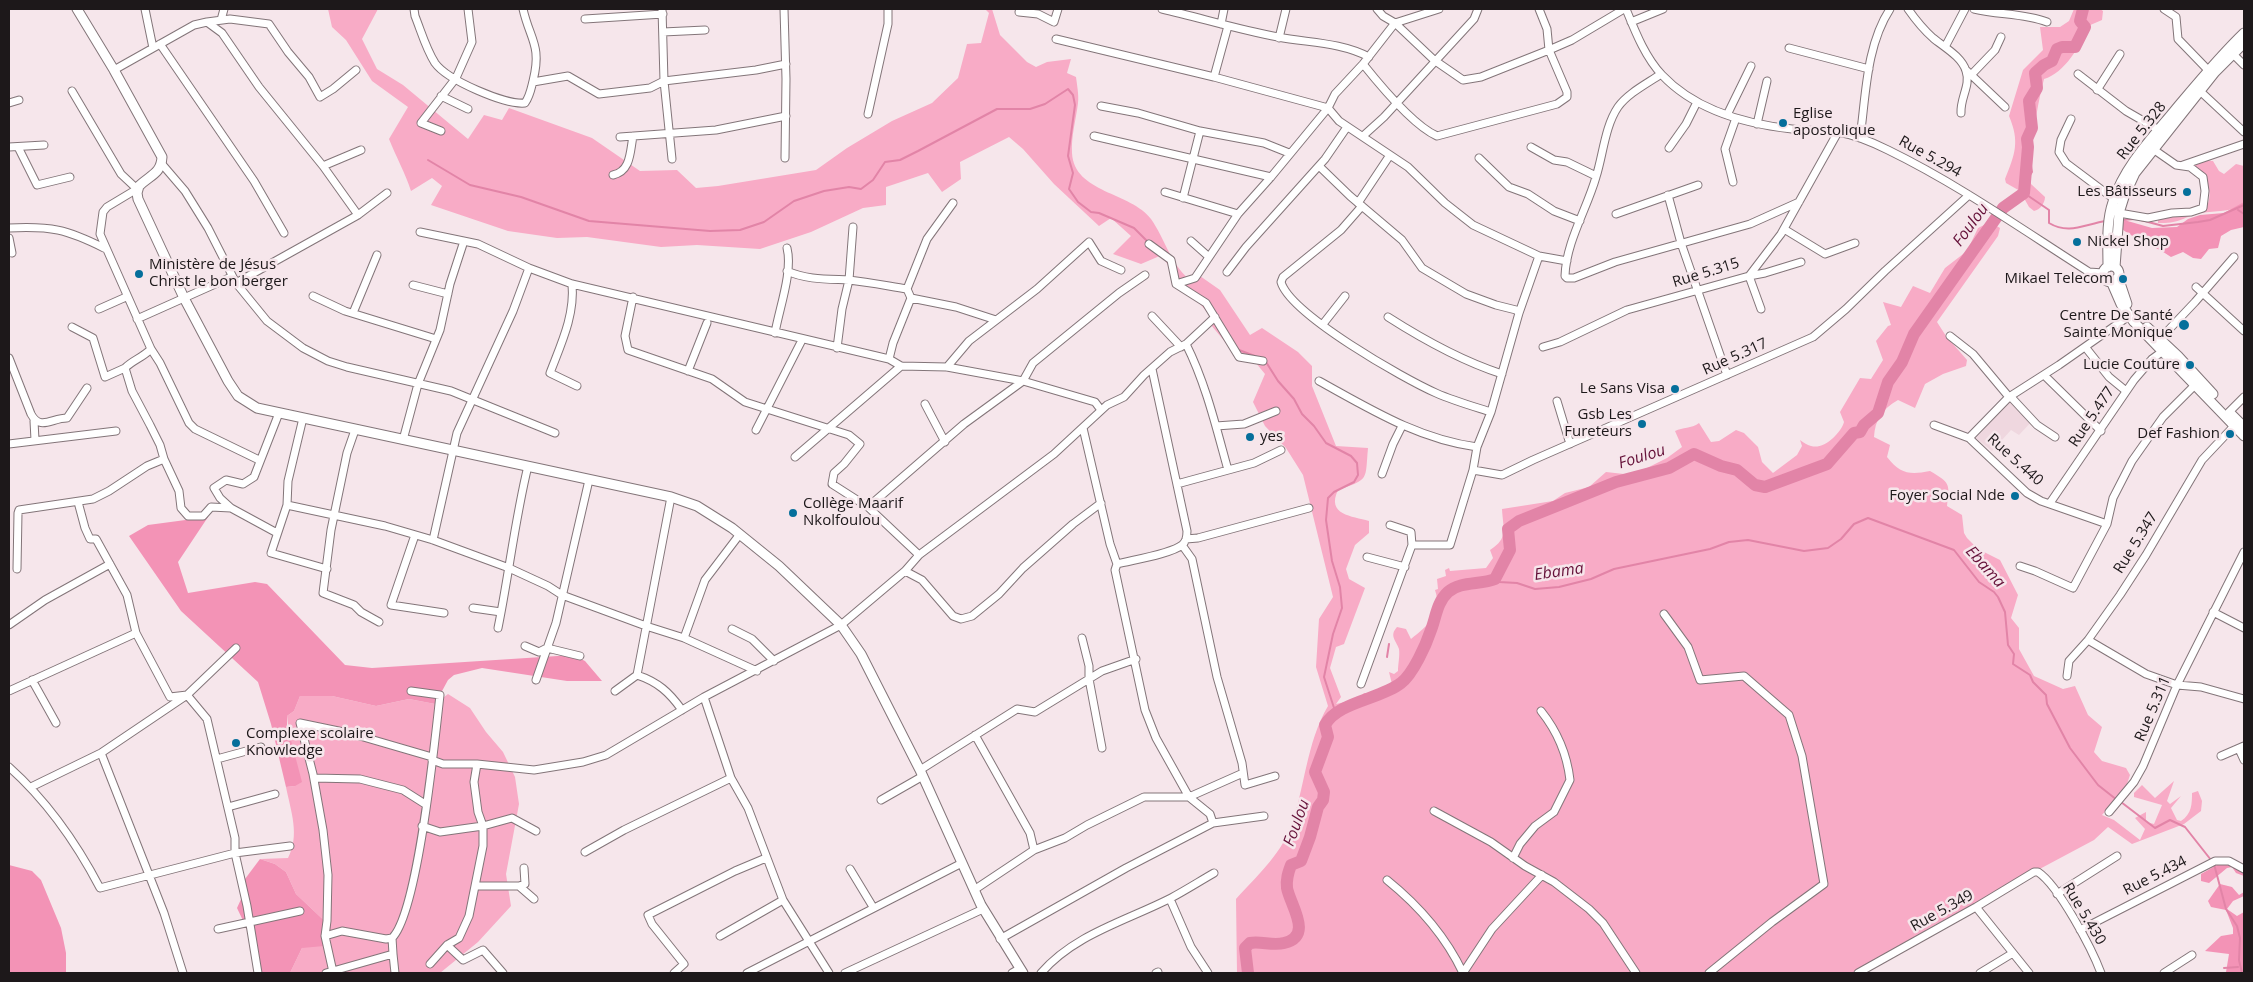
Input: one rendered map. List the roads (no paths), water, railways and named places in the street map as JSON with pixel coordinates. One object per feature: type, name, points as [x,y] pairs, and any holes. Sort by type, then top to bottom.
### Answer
[{"type":"street","points":[[77,9],[114,70],[159,151],[161,163],[190,198],[208,228],[233,280],[268,321],[303,348],[328,361],[451,391],[555,433]]},
{"type":"street","points":[[145,9],[152,48]]},
{"type":"street","points":[[221,20],[224,9]]},
{"type":"street","points":[[414,9],[415,16],[436,64],[483,93],[518,104],[525,103],[529,97],[537,67],[534,40],[523,9]]},
{"type":"street","points":[[441,131],[422,122],[456,78],[472,42],[468,9]]},
{"type":"street","points":[[784,9],[786,64],[785,158]]},
{"type":"street","points":[[868,114],[888,24],[888,9]]},
{"type":"street","points":[[1019,12],[1038,14],[1054,22],[1058,9]]},
{"type":"street","points":[[1164,9],[1279,38],[1334,45],[1356,50],[1368,57]]},
{"type":"street","points":[[1214,76],[1225,25],[1224,9]]},
{"type":"street","points":[[1279,38],[1286,9]]},
{"type":"street","points":[[1376,9],[1434,60],[1463,80],[1471,79],[1572,40],[1625,9]]},
{"type":"street","points":[[1176,284],[1195,278],[1238,214],[1271,177],[1328,108],[1335,94],[1363,64],[1395,24],[1439,9]]},
{"type":"street","points":[[1363,136],[1384,117],[1434,60],[1474,19],[1478,9]]},
{"type":"street","points":[[1363,64],[1397,102],[1431,134],[1442,136],[1557,104],[1567,97],[1549,50],[1547,29],[1539,9]]},
{"type":"street","name":"Rue 5.294","points":[[1625,9],[1640,41],[1661,74],[1677,89],[1697,102],[1727,115],[1757,124],[1792,129],[1838,132],[1860,138],[1888,150],[1969,195],[2089,272],[2108,269]]},
{"type":"street","points":[[1631,22],[1663,9]]},
{"type":"street","points":[[1860,138],[1870,69],[1880,26],[1890,9]]},
{"type":"street","points":[[1908,9],[1933,37],[1961,62],[1968,73],[2005,107]]},
{"type":"street","points":[[1945,47],[1965,9]]},
{"type":"street","points":[[1974,9],[2016,16],[2030,16],[2047,22]]},
{"type":"street","points":[[2164,9],[2176,17],[2178,39],[2208,70]]},
{"type":"street","points":[[585,19],[662,12],[664,81],[672,160]]},
{"type":"street","points":[[114,70],[194,25],[221,20],[253,21],[269,24],[308,77],[320,97],[356,70]]},
{"type":"street","points":[[207,22],[222,33],[259,87],[323,166],[358,215]]},
{"type":"street","points":[[664,32],[705,30]]},
{"type":"street","name":"Rue 5.328","points":[[2108,269],[2115,219],[2114,199],[2119,186],[2135,160],[2208,70],[2244,33]]},
{"type":"street","points":[[1961,112],[1968,73],[1995,50],[2001,37]]},
{"type":"street","points":[[1056,39],[1214,76],[1328,108],[1331,114],[1347,127],[1408,167],[1444,203],[1473,225],[1539,256],[1567,261]]},
{"type":"street","name":"Rue 5.328","points":[[2115,219],[2135,173],[2200,91],[2244,43]]},
{"type":"street","points":[[160,44],[254,181],[284,233]]},
{"type":"street","points":[[1789,48],[1870,69]]},
{"type":"street","points":[[2097,90],[2120,54]]},
{"type":"street","points":[[2233,54],[2244,65]]},
{"type":"street","points":[[533,82],[568,76],[599,94],[650,88],[664,81],[756,70],[786,64]]},
{"type":"street","points":[[1727,115],[1751,66]]},
{"type":"street","points":[[1661,74],[1623,101],[1617,108],[1567,261],[1565,276],[1570,279],[1615,262],[1750,224],[1799,202]]},
{"type":"street","points":[[2078,74],[2126,111],[2159,130]]},
{"type":"street","points":[[1757,124],[1768,81]]},
{"type":"street","points":[[72,91],[121,174],[137,189],[138,199],[184,298],[233,389],[246,402],[257,408],[355,430],[671,497],[697,506],[717,517],[779,566],[841,625],[861,654],[922,773],[983,909],[1018,972]]},
{"type":"street","points":[[2200,91],[2244,132]]},
{"type":"street","points":[[441,96],[468,109]]},
{"type":"street","points":[[9,103],[19,100]]},
{"type":"street","points":[[1669,148],[1686,124],[1697,102]]},
{"type":"street","points":[[1101,106],[1138,112],[1200,131],[1264,143],[1290,153]]},
{"type":"street","points":[[620,137],[716,130],[786,116]]},
{"type":"street","points":[[1733,182],[1726,149],[1736,118]]},
{"type":"street","points":[[2071,119],[2061,140],[2059,152],[2066,164],[2114,199]]},
{"type":"street","points":[[1227,272],[1246,247],[1319,166],[1347,127]]},
{"type":"street","points":[[1183,198],[1200,131]]},
{"type":"street","name":"Rue 5.315","points":[[1543,347],[1560,342],[1627,310],[1749,276],[1784,229],[1838,132]]},
{"type":"street","points":[[613,175],[622,173],[626,169],[633,136]]},
{"type":"street","points":[[1094,136],[1271,177]]},
{"type":"street","points":[[9,147],[44,144]]},
{"type":"street","points":[[2181,166],[2244,144]]},
{"type":"street","points":[[18,147],[37,186],[70,177]]},
{"type":"street","points":[[1531,147],[1554,160],[1567,162],[1596,176]]},
{"type":"street","points":[[2115,219],[2148,218],[2172,213],[2191,212],[2203,208],[2205,191],[2202,178],[2190,168],[2176,165],[2153,149]]},
{"type":"street","points":[[323,166],[361,150]]},
{"type":"street","points":[[1390,155],[1360,205],[1341,230],[1283,277],[1282,287],[1301,307],[1378,362],[1407,379],[1450,399],[1491,412]]},
{"type":"street","points":[[1479,158],[1509,187],[1528,194],[1554,210],[1580,221]]},
{"type":"street","points":[[161,163],[157,173],[137,189],[107,207],[103,212],[100,234],[104,248],[151,349],[160,363],[189,423],[195,429],[259,460]]},
{"type":"street","points":[[1319,166],[1360,205],[1402,240],[1422,268],[1466,294],[1516,310],[1519,313]]},
{"type":"street","points":[[1616,214],[1698,185]]},
{"type":"street","points":[[1165,192],[1238,214]]},
{"type":"street","points":[[137,319],[184,298],[233,280],[358,215],[388,193]]},
{"type":"street","points":[[1668,195],[1681,243],[1727,375]]},
{"type":"street","name":"Rue 5.317","points":[[1473,470],[1502,475],[1813,337],[1841,314],[1885,271],[1969,195]]},
{"type":"street","points":[[889,359],[911,298],[907,289],[927,239],[953,204]]},
{"type":"street","points":[[837,348],[842,309],[849,280],[852,227]]},
{"type":"street","points":[[9,228],[54,228],[74,233],[104,248]]},
{"type":"street","points":[[1784,229],[1825,254],[1855,243]]},
{"type":"street","points":[[420,232],[478,244],[529,268],[572,284],[633,297],[802,340],[889,359],[901,366],[947,368],[1023,381],[1096,402],[1101,410]]},
{"type":"street","points":[[9,238],[12,253]]},
{"type":"street","points":[[402,440],[418,384],[436,339],[464,241]]},
{"type":"street","points":[[1190,241],[1209,257]]},
{"type":"street","points":[[947,368],[961,349],[1037,289],[1089,242],[1101,261],[1121,270]]},
{"type":"street","points":[[1149,244],[1171,260],[1176,284],[1206,303],[1239,356],[1263,361]]},
{"type":"street","points":[[775,333],[787,271],[789,256],[787,248]]},
{"type":"street","points":[[353,313],[377,255]]},
{"type":"street","points":[[1412,545],[1450,545],[1473,470],[1477,447],[1491,412],[1519,313],[1539,256]]},
{"type":"street","points":[[2160,339],[2234,256]]},
{"type":"street","points":[[1761,309],[1749,276],[1800,262]]},
{"type":"street","points":[[433,540],[457,434],[513,311],[529,268]]},
{"type":"street","points":[[2115,279],[2104,278],[2108,269],[2118,272],[2115,279],[2129,316],[2244,436]]},
{"type":"street","points":[[787,271],[797,275],[829,281],[849,280],[907,289]]},
{"type":"street","points":[[868,507],[964,424],[1023,381],[1033,363],[1119,293],[1145,275]]},
{"type":"street","points":[[2115,279],[2126,302],[2139,319],[2244,427]]},
{"type":"street","points":[[413,284],[448,294]]},
{"type":"street","points":[[572,284],[574,300],[563,342],[550,373],[577,386]]},
{"type":"street","points":[[2196,287],[2243,327]]},
{"type":"street","points":[[313,296],[353,313],[436,339]]},
{"type":"street","points":[[1323,324],[1345,296]]},
{"type":"street","points":[[99,309],[126,297]]},
{"type":"street","points":[[633,297],[625,336],[628,350],[712,379],[744,402],[828,428],[849,436],[860,444],[834,473],[832,484],[868,507],[919,555]]},
{"type":"street","points":[[911,298],[956,307],[996,320]]},
{"type":"street","points":[[1152,316],[1183,345],[1195,362],[1228,470]]},
{"type":"street","points":[[1969,438],[2010,396],[2086,348],[2129,316]]},
{"type":"street","points":[[393,954],[329,972],[325,936],[328,876],[314,778],[300,723],[353,734],[432,758],[443,764],[477,764],[534,770],[583,762],[606,755],[704,697],[757,671],[841,625],[905,571],[919,555],[1054,454],[1101,410],[1124,397],[1144,375],[1170,352],[1183,345],[1215,317]]},
{"type":"street","points":[[1388,317],[1430,342],[1477,365],[1502,374]]},
{"type":"street","points":[[688,371],[707,324]]},
{"type":"street","points":[[72,327],[93,338],[105,377],[125,368],[131,362],[142,359],[151,349]]},
{"type":"street","points":[[1950,336],[1973,354],[2037,425],[2055,437]]},
{"type":"street","points":[[756,430],[802,340]]},
{"type":"street","points":[[2086,348],[2109,377],[2126,392]]},
{"type":"street","name":"Rue 5.477","points":[[2050,503],[2126,392],[2152,359],[2163,351]]},
{"type":"street","points":[[9,358],[34,421],[35,440]]},
{"type":"street","points":[[795,457],[901,366]]},
{"type":"street","points":[[125,368],[132,391],[160,444],[164,460],[179,490],[181,508],[188,516],[203,516],[211,507],[231,508]]},
{"type":"street","points":[[1152,369],[1187,531],[1184,542],[1192,559],[1216,677],[1244,773],[1245,785],[1275,776]]},
{"type":"street","points":[[2044,375],[2100,431]]},
{"type":"street","points":[[1319,381],[1402,426],[1434,438],[1477,447]]},
{"type":"street","points":[[2020,566],[2035,571],[2071,591],[2107,524],[2113,498],[2132,461],[2163,417],[2196,384]]},
{"type":"street","points":[[34,421],[45,423],[67,418],[87,388]]},
{"type":"street","points":[[2229,412],[2244,396]]},
{"type":"street","points":[[1556,401],[1570,444]]},
{"type":"street","points":[[925,404],[945,442]]},
{"type":"street","points":[[1216,426],[1244,424],[1276,411]]},
{"type":"street","points":[[277,532],[231,508],[220,498],[214,488],[226,480],[243,484],[254,477],[259,460],[279,413]]},
{"type":"street","points":[[303,418],[288,481],[286,505],[271,553],[327,569]]},
{"type":"street","name":"Rue 5.440","points":[[1934,425],[1969,438],[2027,493],[2107,524]]},
{"type":"street","points":[[1382,474],[1402,426]]},
{"type":"street","name":"Rue 5.347","points":[[2067,676],[2069,660],[2088,640],[2146,555],[2202,460],[2234,426]]},
{"type":"street","points":[[1083,428],[1110,544],[1117,564],[1115,570],[1146,710],[1156,738],[1189,797],[1210,814],[1214,822]]},
{"type":"street","points":[[355,430],[347,453],[335,514],[324,594],[354,605],[361,612],[379,622]]},
{"type":"street","points":[[9,444],[116,431]]},
{"type":"street","points":[[1177,484],[1254,463],[1281,450]]},
{"type":"street","points":[[17,569],[19,510],[93,499],[109,491],[147,466],[164,460]]},
{"type":"street","points":[[498,628],[518,509],[528,466]]},
{"type":"street","points":[[536,680],[556,623],[589,480]]},
{"type":"street","points":[[615,691],[637,675],[671,497]]},
{"type":"street","points":[[78,502],[85,528],[90,538],[96,539],[127,595],[136,632],[170,697],[187,694]]},
{"type":"street","points":[[905,571],[922,580],[953,616],[961,619],[972,616],[999,594],[1024,568],[1073,524],[1101,503]]},
{"type":"street","points":[[286,505],[312,512],[335,514],[433,540],[509,568],[548,586],[562,595],[684,638],[757,671]]},
{"type":"street","points":[[1117,564],[1171,550],[1184,542],[1308,508]]},
{"type":"street","points":[[1361,684],[1412,545],[1411,532],[1390,525]]},
{"type":"street","points":[[684,638],[705,580],[740,534]]},
{"type":"street","points":[[415,535],[390,605],[444,613]]},
{"type":"street","name":"Rue 5.311","points":[[2109,812],[2134,782],[2143,766],[2177,685],[2244,552]]},
{"type":"street","points":[[1366,557],[1404,567]]},
{"type":"street","points":[[9,625],[45,600],[110,564]]},
{"type":"street","points":[[473,608],[502,612]]},
{"type":"street","points":[[2213,612],[2244,628]]},
{"type":"street","points":[[1664,614],[1688,647],[1700,680],[1744,676],[1789,716],[1802,756],[1824,884],[1772,922],[1709,973]]},
{"type":"street","points":[[732,629],[752,639],[774,661]]},
{"type":"street","points":[[9,691],[136,632]]},
{"type":"street","points":[[1082,638],[1089,666],[1089,679],[1102,748]]},
{"type":"street","points":[[2088,640],[2146,674],[2177,685],[2201,687],[2244,699]]},
{"type":"street","points":[[525,646],[539,652],[547,648],[580,656]]},
{"type":"street","points":[[31,787],[101,753],[187,694],[236,648]]},
{"type":"street","points":[[881,800],[975,735],[1017,709],[1036,712],[1102,670],[1136,659]]},
{"type":"street","points":[[637,675],[653,680],[671,694],[682,710]]},
{"type":"street","points":[[32,680],[56,723]]},
{"type":"street","points":[[395,973],[392,938],[401,925],[410,891],[422,826],[440,695],[411,691]]},
{"type":"street","points":[[187,694],[207,719],[235,838],[235,853],[247,906],[258,973]]},
{"type":"street","points":[[704,697],[731,778],[748,808],[783,900],[829,973]]},
{"type":"street","points":[[1513,858],[1520,844],[1535,826],[1554,812],[1570,780],[1568,766],[1560,741],[1552,725],[1541,711]]},
{"type":"street","points":[[975,735],[1030,833],[1034,850]]},
{"type":"street","points":[[216,759],[261,747]]},
{"type":"street","points":[[2221,756],[2242,748],[2244,760]]},
{"type":"street","points":[[101,753],[150,875],[183,973]]},
{"type":"street","points":[[430,964],[447,945],[459,938],[469,916],[483,846],[483,826],[475,797],[474,782],[477,764]]},
{"type":"street","points":[[9,767],[31,787],[87,863],[100,888],[235,853],[290,846]]},
{"type":"street","points":[[974,890],[1034,850],[1065,838],[1144,797],[1189,797],[1244,773]]},
{"type":"street","points":[[314,778],[360,779],[403,790],[425,804]]},
{"type":"street","points":[[586,852],[624,830],[731,778]]},
{"type":"street","points":[[228,807],[275,794]]},
{"type":"street","points":[[1434,811],[1491,842],[1513,858],[1554,882],[1590,909],[1603,923],[1636,973]]},
{"type":"street","points":[[1000,939],[1126,868],[1214,822],[1264,816]]},
{"type":"street","points":[[422,826],[440,832],[483,826],[512,818],[536,831]]},
{"type":"street","points":[[2057,894],[2116,856]]},
{"type":"street","points":[[674,973],[684,964],[652,924],[648,915],[766,858]]},
{"type":"street","name":"Rue 5.434","points":[[2080,930],[2214,862],[2229,861],[2244,869]]},
{"type":"street","points":[[746,973],[962,862]]},
{"type":"street","points":[[475,886],[518,886],[525,884],[524,868]]},
{"type":"street","points":[[850,869],[873,907]]},
{"type":"street","name":"Rue 5.349","points":[[1858,973],[1976,908],[2034,872],[2038,872]]},
{"type":"street","name":"Rue 5.430","points":[[2038,872],[2057,894],[2080,930],[2101,973]]},
{"type":"street","points":[[1041,973],[1055,957],[1084,938],[1170,899],[1214,873]]},
{"type":"street","points":[[1463,973],[1492,929],[1542,875]]},
{"type":"street","points":[[1387,880],[1404,894],[1449,945],[1463,973]]},
{"type":"street","points":[[518,886],[534,899]]},
{"type":"street","points":[[1170,899],[1191,947],[1208,973]]},
{"type":"street","points":[[720,936],[783,900]]},
{"type":"street","points":[[1976,908],[2029,973]]},
{"type":"street","points":[[845,973],[983,909]]},
{"type":"street","points":[[218,929],[300,911]]},
{"type":"street","points":[[325,936],[342,931],[386,939],[392,938]]},
{"type":"street","points":[[447,945],[463,960],[483,950],[503,973]]},
{"type":"street","points":[[1980,973],[2013,953]]},
{"type":"street","points":[[2164,973],[2192,956]]},
{"type":"street","points":[[1871,966],[1877,973]]},
{"type":"waterway","name":"Foulou","points":[[1248,973],[1245,948],[1250,943],[1284,943],[1293,939],[1298,934],[1298,919],[1287,888],[1287,879],[1291,865],[1301,861],[1318,807],[1323,800],[1324,792],[1315,772],[1328,737],[1325,725],[1339,711],[1382,693],[1406,679],[1429,636],[1439,605],[1444,596],[1458,586],[1495,579],[1510,550],[1508,529],[1519,521],[1616,482],[1669,468],[1694,454],[1721,466],[1737,470],[1755,485],[1765,487],[1827,464],[1854,433],[1860,432],[1864,425],[1878,413],[1888,382],[1902,362],[1914,334],[2003,208],[2024,193],[2027,139],[2032,128],[2029,101],[2037,88],[2035,73],[2052,61],[2057,49],[2075,47],[2085,27],[2080,21],[2083,9]]},
{"type":"waterway","points":[[428,160],[470,185],[521,197],[589,221],[710,231],[740,230],[764,222],[794,201],[824,191],[849,187],[861,189],[873,180],[885,162],[900,160],[997,109],[1030,109],[1045,104],[1068,89],[1073,95],[1075,105],[1068,156],[1073,173],[1069,189],[1078,202],[1091,212],[1099,213],[1134,228],[1148,242]]},
{"type":"waterway","points":[[2024,184],[2032,172],[2028,147]]},
{"type":"waterway","points":[[2024,193],[2049,210],[2049,223],[2056,226],[2077,228],[2106,221]]},
{"type":"waterway","points":[[2141,220],[2163,226],[2198,222],[2210,220],[2244,205]]},
{"type":"waterway","points":[[2238,210],[2244,214]]},
{"type":"waterway","points":[[2121,220],[2134,219]]},
{"type":"waterway","points":[[1239,350],[1260,358]]},
{"type":"waterway","points":[[1266,362],[1278,381],[1294,399],[1302,414],[1314,426],[1326,443],[1351,456],[1357,463],[1358,475],[1354,482],[1334,492],[1328,498],[1326,520],[1332,561],[1340,587],[1342,608],[1333,634],[1324,677],[1336,714]]},
{"type":"waterway","name":"Ebama","points":[[1495,579],[1499,582],[1517,583],[1535,589],[1559,587],[1591,579],[1614,569],[1710,549],[1729,542],[1748,540],[1804,551],[1828,548],[1841,539],[1854,524],[1868,518],[1954,550],[1979,582],[1994,592],[2005,612],[2008,645],[2014,654],[2013,664],[2030,675],[2033,682],[2046,695],[2047,704],[2070,748],[2098,785],[2117,800]]},
{"type":"waterway","points":[[1387,657],[1389,644]]},
{"type":"waterway","name":"Ebama","points":[[2121,802],[2155,828],[2170,820],[2185,827],[2211,860]]},
{"type":"waterway","name":"Ebama","points":[[2214,864],[2226,909],[2237,926],[2240,938],[2239,960],[2242,973]]},
{"type":"waterway","points":[[2224,968],[2238,967]]},
{"type":"place","name":"Eglise apostolique","points":[[1783,123]]},
{"type":"place","name":"Les Bâtisseurs","points":[[2187,192]]},
{"type":"place","name":"Nickel Shop","points":[[2077,242]]},
{"type":"place","name":"Ministère de Jésus Christ le bon berger","points":[[139,274]]},
{"type":"place","name":"Mikael Telecom","points":[[2123,279]]},
{"type":"place","name":"Centre De Santé Sainte Monique","points":[[2184,325]]},
{"type":"place","name":"Lucie Couture","points":[[2190,365]]},
{"type":"place","name":"Le Sans Visa","points":[[1675,389]]},
{"type":"place","name":"Gsb Les Fureteurs","points":[[1642,424]]},
{"type":"place","name":"Def Fashion","points":[[2230,434]]},
{"type":"place","name":"yes","points":[[1250,437]]},
{"type":"place","name":"Foyer Social Nde","points":[[2015,496]]},
{"type":"place","name":"Collège Maarif Nkolfoulou","points":[[793,513]]},
{"type":"place","name":"Complexe scolaire Knowledge","points":[[236,743]]}]
